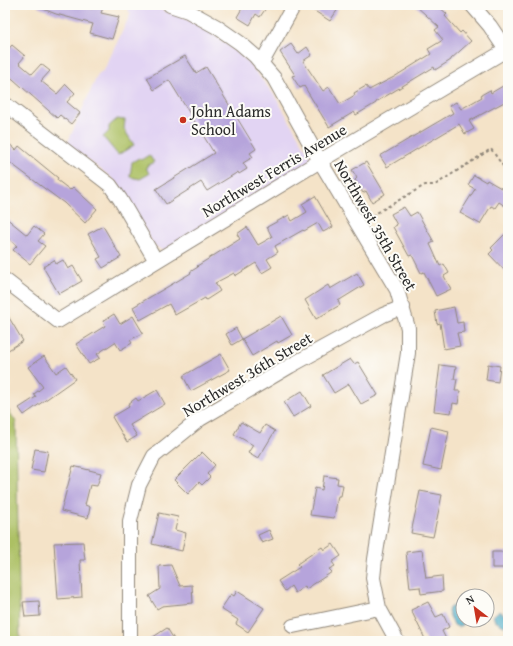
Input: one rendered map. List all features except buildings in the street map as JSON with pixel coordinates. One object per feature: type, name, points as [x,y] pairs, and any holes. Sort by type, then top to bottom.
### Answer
[{"type":"street","name":"Northwest 35th Street","points":[[170,5],[188,11],[217,27],[240,43],[274,78],[320,161],[397,290],[408,328],[408,353],[373,578],[379,608],[397,641]]},
{"type":"street","points":[[261,64],[294,5]]},
{"type":"street","points":[[472,5],[490,26],[507,50]]},
{"type":"street","name":"Northwest Ferris Avenue","points":[[5,280],[58,320],[320,161],[507,50]]},
{"type":"street","points":[[5,104],[110,185],[120,199],[156,261]]},
{"type":"street","name":"Northwest 36th Street","points":[[130,641],[130,521],[139,485],[154,456],[200,420],[290,366],[383,315],[403,307]]},
{"type":"street","points":[[293,626],[379,608]]},
{"type":"path","points":[[360,227],[373,215],[425,185],[435,185],[491,149],[508,173]]},
{"type":"shaded area","name":"John Adams School","points":[[130,5],[149,5],[186,19],[207,30],[247,61],[275,96],[310,156],[311,161],[166,250],[160,249],[154,245],[119,185],[67,144],[98,74],[104,70],[131,13],[128,11]]},
{"type":"green space","points":[[117,119],[125,120],[124,129],[134,145],[118,155],[103,137],[109,131],[109,126]]},
{"type":"green space","points":[[149,155],[154,162],[146,167],[149,174],[140,179],[130,177],[132,162],[139,158],[141,160]]},
{"type":"green space","points":[[5,405],[16,422],[20,641],[5,641]]},
{"type":"water","points":[[455,606],[455,626],[448,612],[449,608]]},
{"type":"water","points":[[500,611],[508,618],[508,625],[504,626],[495,621],[496,613]]},
{"type":"place","name":"John Adams School","points":[[183,120]]}]
